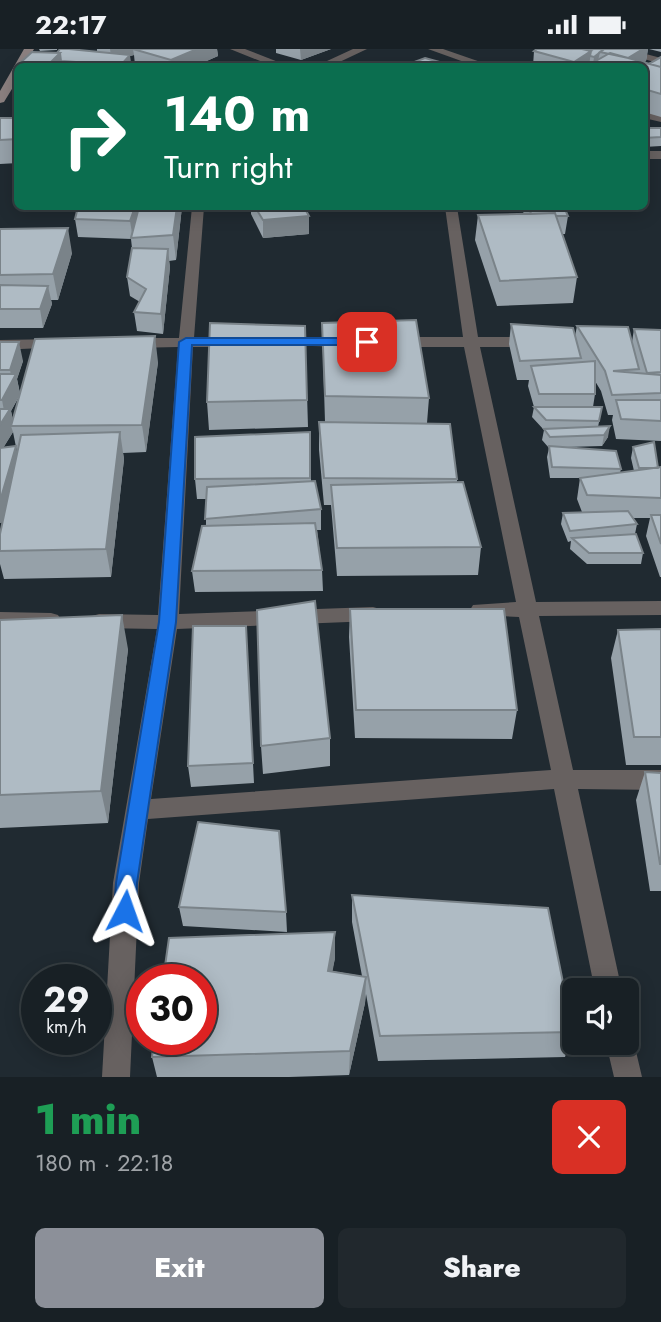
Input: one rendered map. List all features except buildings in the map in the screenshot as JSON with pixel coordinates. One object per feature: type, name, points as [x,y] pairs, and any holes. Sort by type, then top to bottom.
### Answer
[{"type":"main road","points":[[0,100],[14,75]]},
{"type":"street","points":[[235,49],[275,63]]},
{"type":"street","points":[[329,63],[362,49]]},
{"type":"street","points":[[433,49],[477,63]]},
{"type":"street","points":[[615,49],[661,61]]},
{"type":"street","points":[[116,1077],[126,883],[168,622],[186,342],[198,210]]},
{"type":"street","points":[[451,210],[471,342],[606,978]]},
{"type":"street","points":[[119,343],[552,342]]},
{"type":"street","points":[[0,345],[80,344]]},
{"type":"street","points":[[458,611],[661,608]]},
{"type":"street","points":[[0,619],[168,622],[389,614]]},
{"type":"street","points":[[138,810],[563,779],[661,780]]},
{"type":"street","points":[[623,1055],[628,1077]]},
{"type":"route","points":[[125,911],[126,883],[168,622],[186,342],[367,342]]}]
